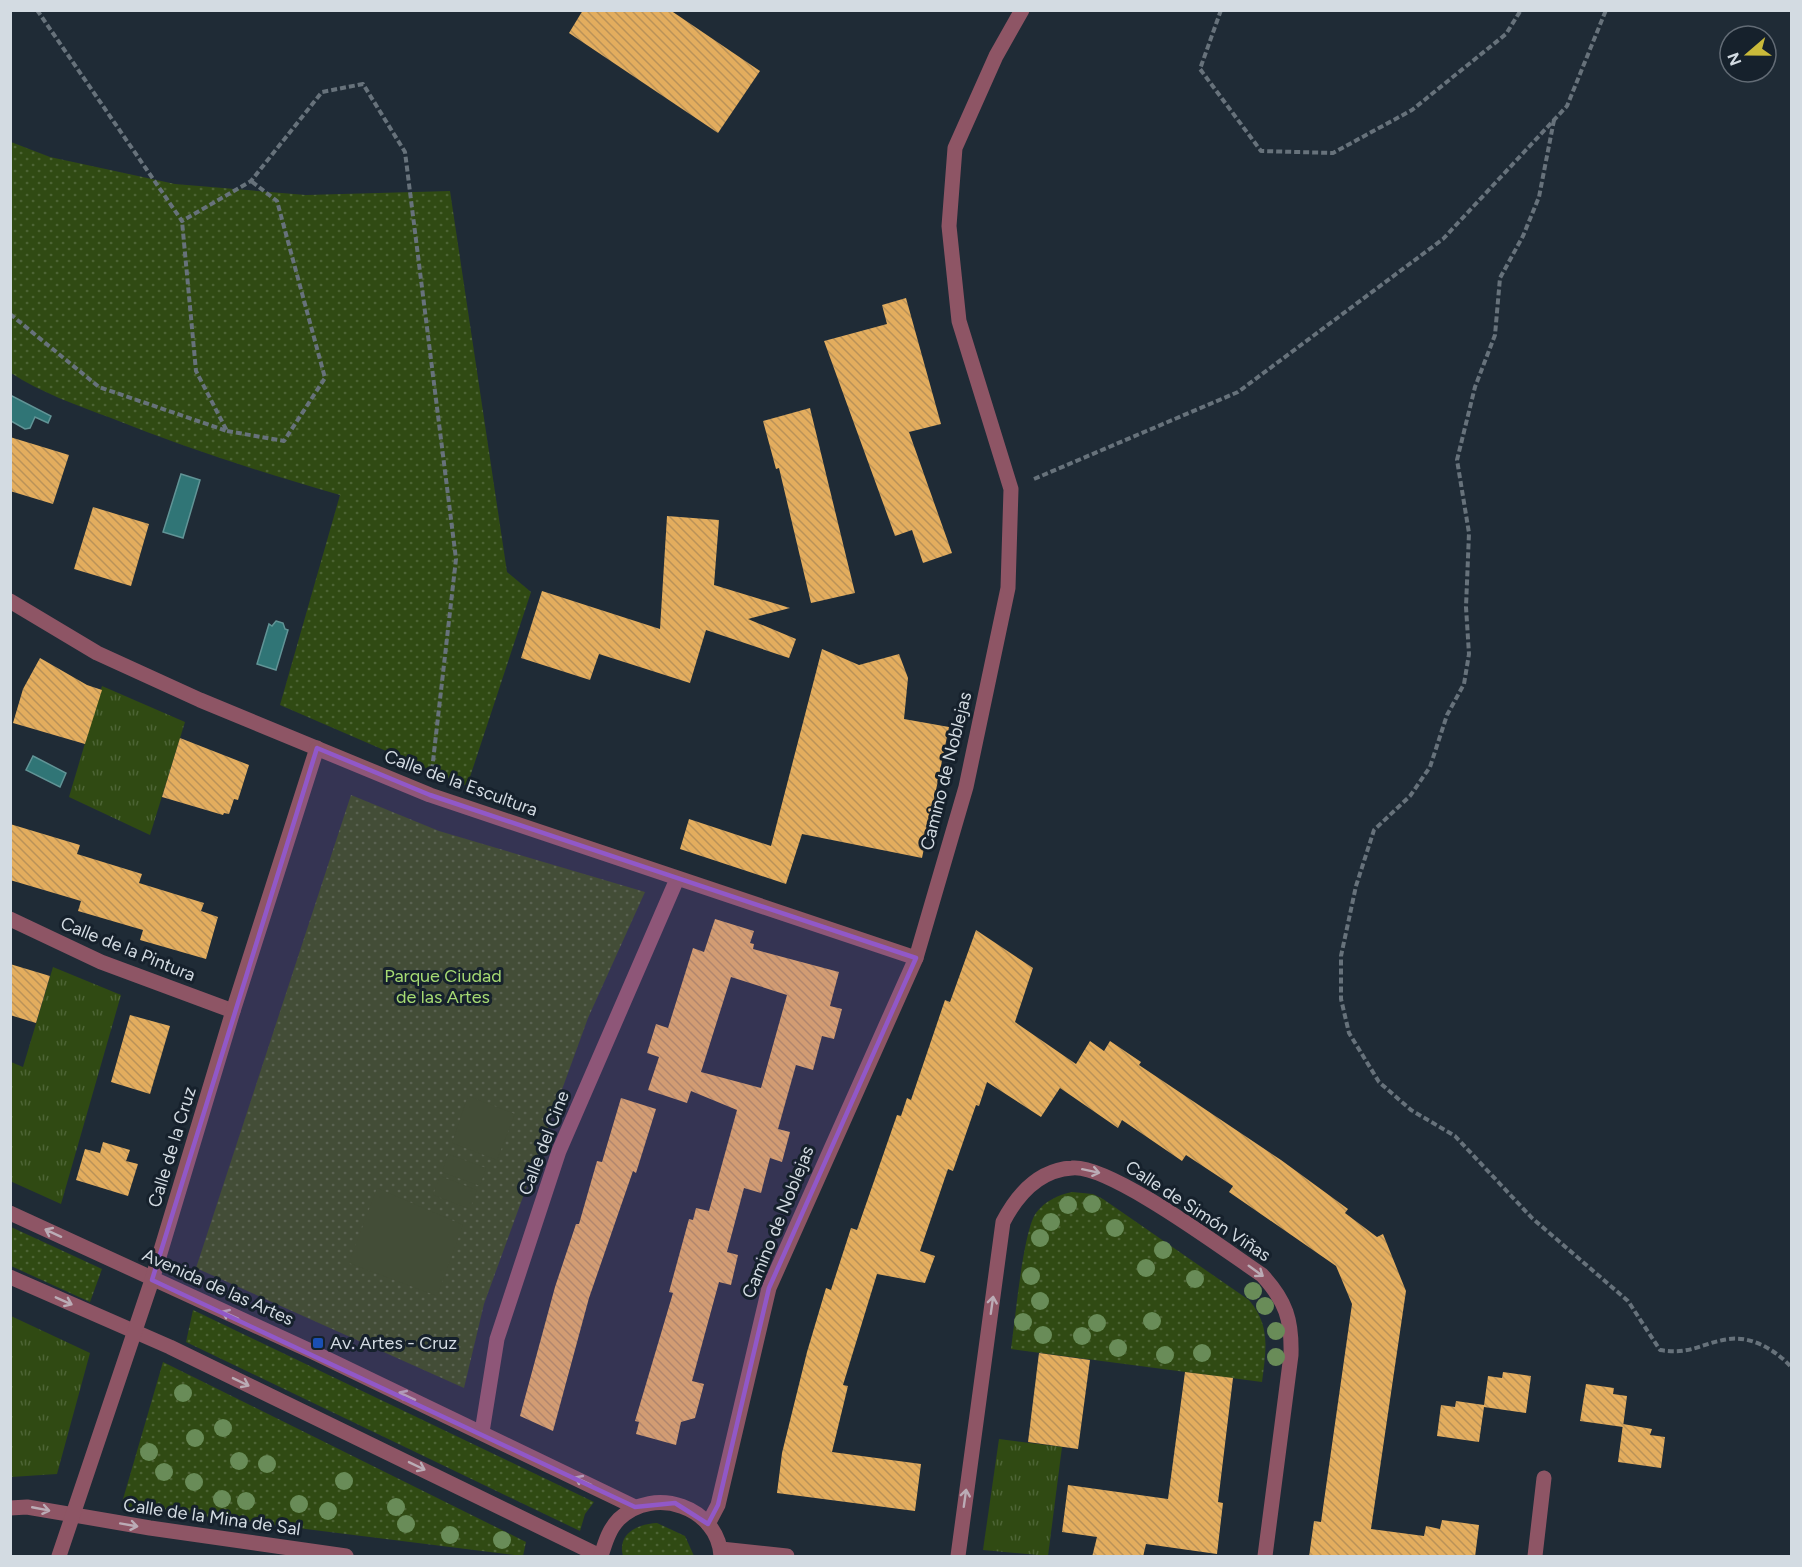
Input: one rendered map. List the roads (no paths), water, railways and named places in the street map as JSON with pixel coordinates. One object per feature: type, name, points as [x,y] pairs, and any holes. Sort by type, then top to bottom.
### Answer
[{"type":"street","name":"Camino de Noblejas","points":[[708,1524],[718,1505],[768,1288],[916,958],[966,787],[1008,588],[1011,489],[959,321],[949,225],[955,148],[996,56],[1022,10]]},
{"type":"street","name":"Calle de la Escultura","points":[[10,601],[97,652],[200,700],[429,795],[916,958]]},
{"type":"street","name":"Calle de la Cruz","points":[[59,1557],[152,1280],[233,1011],[317,748]]},
{"type":"street","name":"Calle del Cine","points":[[482,1432],[497,1339],[559,1151],[677,879]]},
{"type":"street","name":"Calle de la Pintura","points":[[10,919],[101,962],[233,1011]]},
{"type":"street","name":"Calle de Simón Viñas","points":[[958,1557],[1003,1222],[1014,1201],[1028,1186],[1072,1168],[1096,1171],[1122,1183],[1262,1275],[1280,1294],[1292,1328],[1292,1355],[1265,1557]]},
{"type":"street","name":"Avenida de las Artes","points":[[10,1214],[482,1432],[636,1507]]},
{"type":"street","points":[[10,1277],[135,1332],[601,1557],[607,1537],[619,1520],[636,1507],[655,1502],[675,1503],[694,1510],[708,1524],[721,1553],[787,1557]]},
{"type":"street","points":[[1535,1557],[1544,1478]]},
{"type":"street","name":"Calle de la Mina de Sal","points":[[10,1508],[27,1507],[346,1557]]},
{"type":"place","name":"Av. Artes - Cruz","points":[[318,1343]]},
{"type":"park label","name":"Parque Ciudad de las Artes","points":[[443,986]]}]
